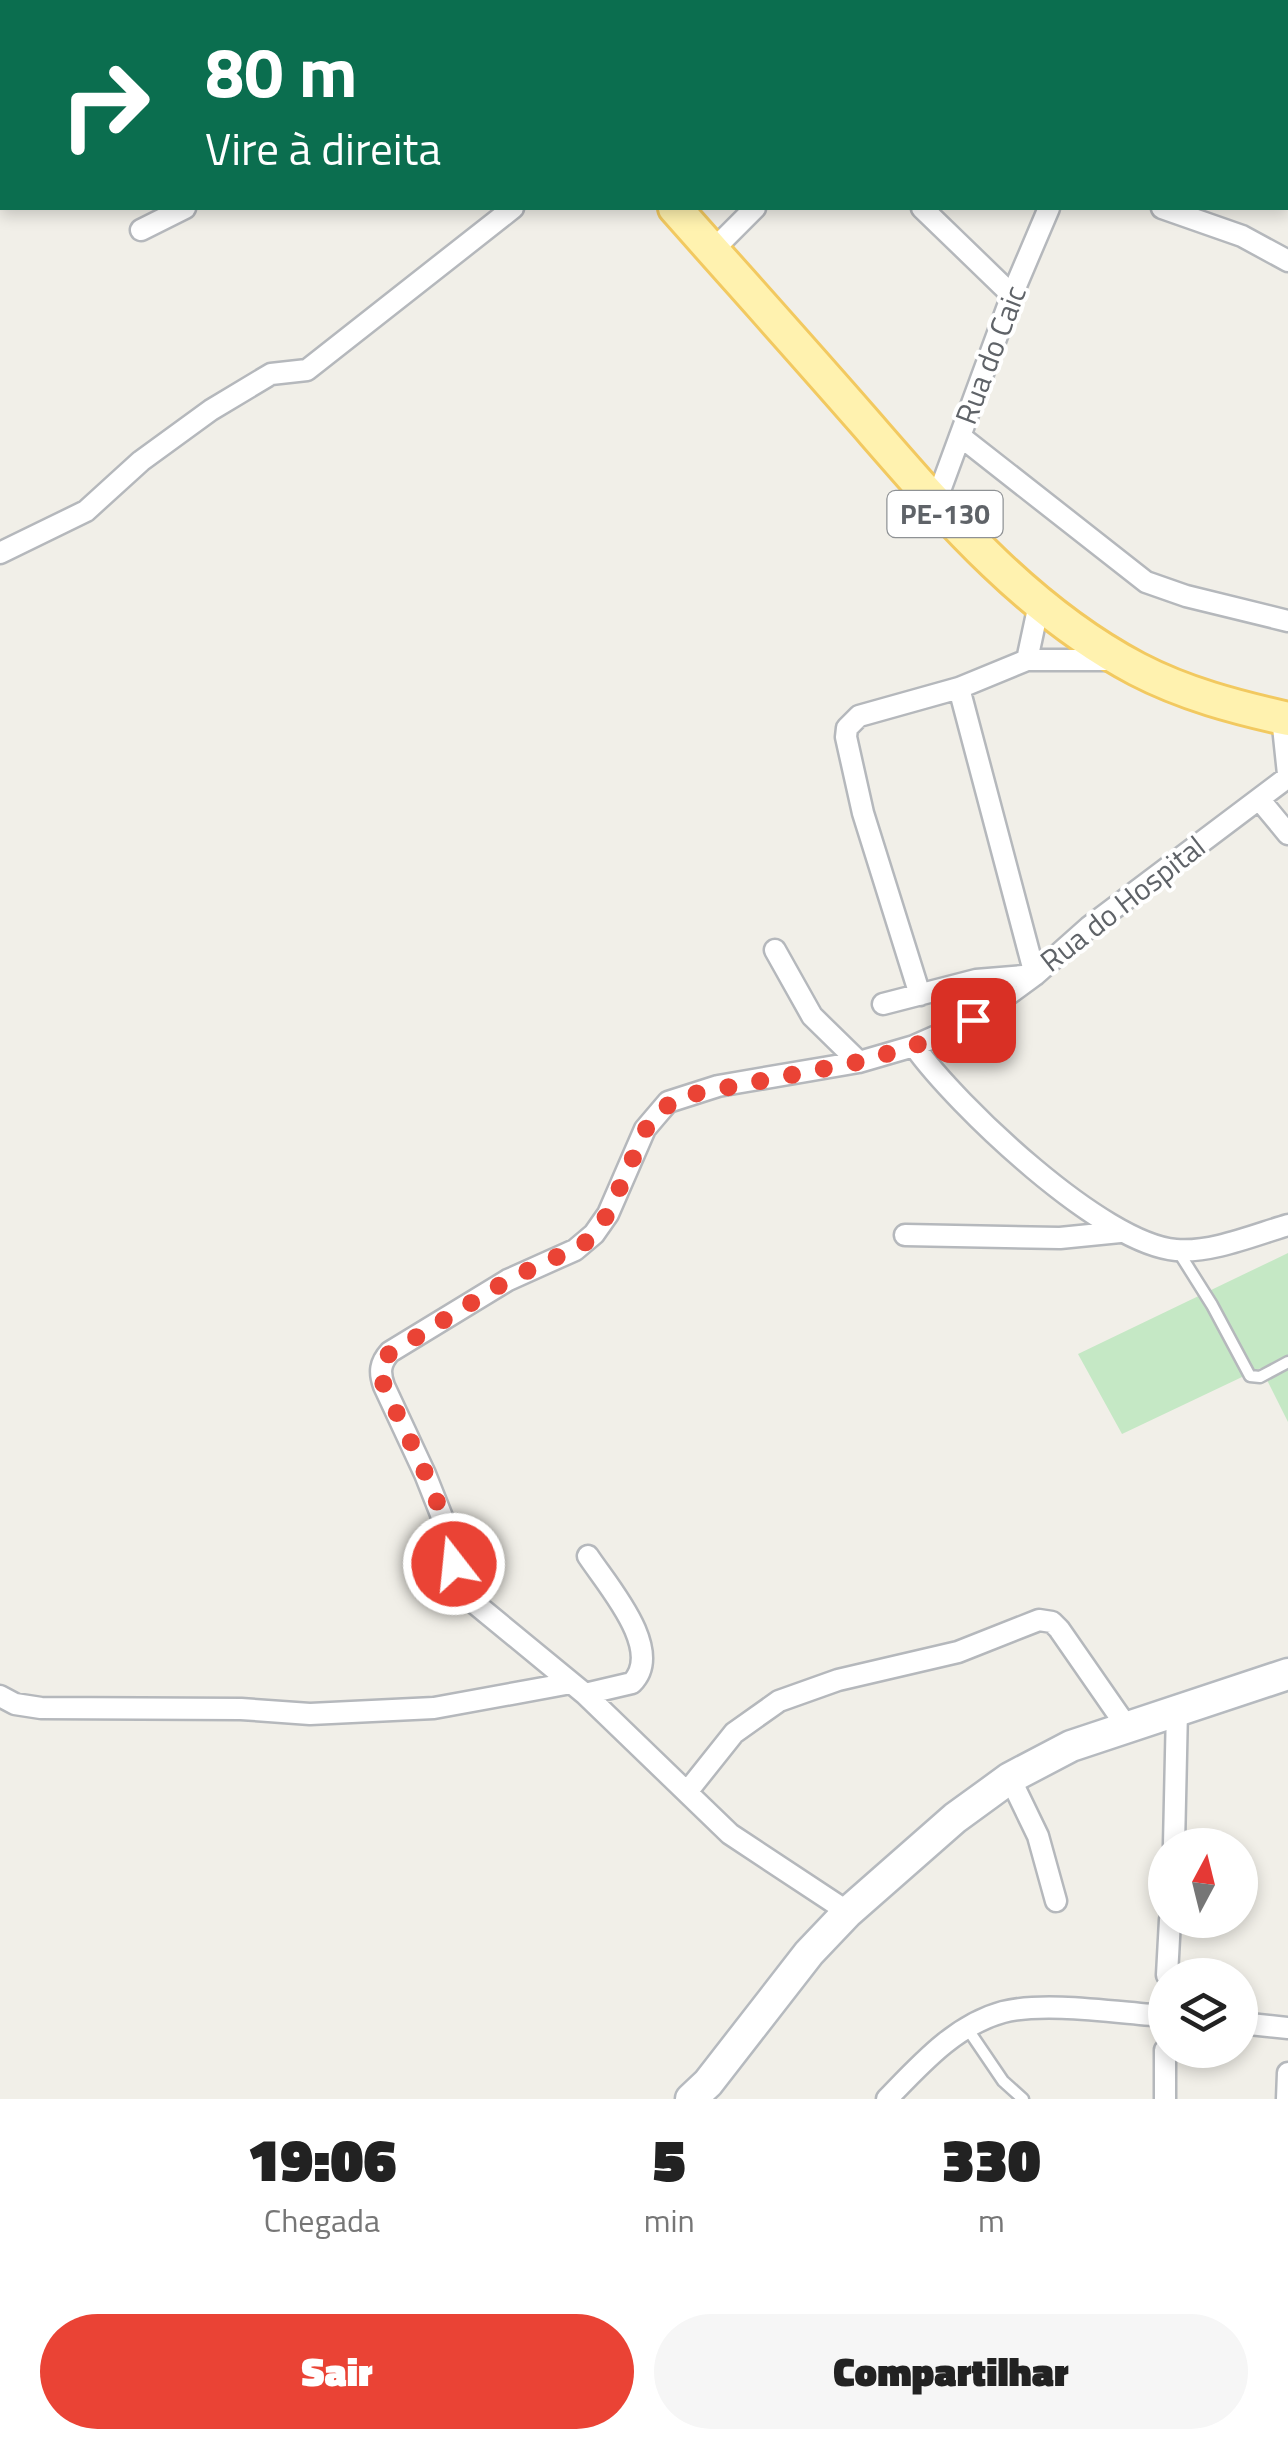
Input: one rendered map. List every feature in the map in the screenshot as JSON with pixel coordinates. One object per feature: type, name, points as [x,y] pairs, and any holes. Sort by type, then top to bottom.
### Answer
[{"type":"main road","name":"PE-130","points":[[677,210],[935,504],[1039,604],[1122,660],[1194,695],[1285,718]]},
{"type":"street","points":[[141,230],[182,210]]},
{"type":"street","points":[[0,553],[33,540],[86,510],[141,461],[211,410],[271,374],[303,372],[510,210]]},
{"type":"street","points":[[713,250],[753,210]]},
{"type":"street","points":[[924,210],[1012,295]]},
{"type":"street","name":"Rua do Caic","points":[[935,504],[1012,295],[1048,210]]},
{"type":"street","points":[[1168,210],[1214,224],[1288,261]]},
{"type":"street","points":[[960,436],[1146,582],[1288,621]]},
{"type":"street","points":[[1028,660],[1039,604]]},
{"type":"street","points":[[920,995],[863,812],[846,738],[852,720],[960,688],[1028,660],[1122,660]]},
{"type":"street","points":[[848,1912],[730,1834],[578,1689],[472,1601],[454,1564],[450,1538],[425,1474],[380,1371],[390,1352],[508,1280],[565,1255],[594,1234],[608,1214],[645,1129],[668,1102],[707,1089],[858,1062],[914,1046],[973,1020],[1035,975],[960,688]]},
{"type":"street","points":[[1285,718],[1288,775]]},
{"type":"street","name":"Rua do Hospital","points":[[883,1004],[976,980],[1035,975],[1089,928],[1288,775]]},
{"type":"street","points":[[1259,799],[1288,834]]},
{"type":"street","points":[[775,950],[812,1016],[858,1062]]},
{"type":"street","points":[[914,1046],[951,1094],[992,1133],[1120,1232],[1178,1250],[1202,1248],[1288,1225]]},
{"type":"street","points":[[906,1235],[1060,1238],[1120,1232]]},
{"type":"street","points":[[0,1696],[15,1704],[41,1708],[241,1709],[310,1714],[434,1708],[632,1682],[642,1662],[641,1647],[630,1620],[588,1556]]},
{"type":"street","points":[[688,1792],[734,1733],[778,1700],[838,1680],[958,1652],[1039,1620],[1052,1622],[1059,1629],[1127,1727]]},
{"type":"street","points":[[706,2094],[809,1953],[848,1912],[955,1818],[1010,1778],[1071,1746],[1288,1674]]},
{"type":"street","points":[[1174,1828],[1177,1709]]},
{"type":"street","points":[[1010,1778],[1038,1836],[1056,1901]]},
{"type":"street","points":[[887,2099],[940,2048],[967,2028],[1004,2012],[1031,2008],[1148,2015]]},
{"type":"street","points":[[1258,2026],[1288,2028]]},
{"type":"street","points":[[1165,2068],[1165,2099]]},
{"type":"street","points":[[1287,2099],[1288,2073]]},
{"type":"lane","points":[[1178,1250],[1250,1376],[1260,1377],[1288,1362]]},
{"type":"lane","points":[[967,2028],[1003,2080],[1023,2099]]},
{"type":"green space","points":[[1288,1253],[1288,1422],[1261,1368],[1122,1434],[1078,1354]]},
{"type":"route","points":[[454,1564],[450,1538],[425,1474],[384,1386],[380,1371],[386,1356],[508,1280],[584,1244],[608,1214],[650,1120],[668,1102],[718,1086],[858,1062],[914,1046],[973,1020]]}]
